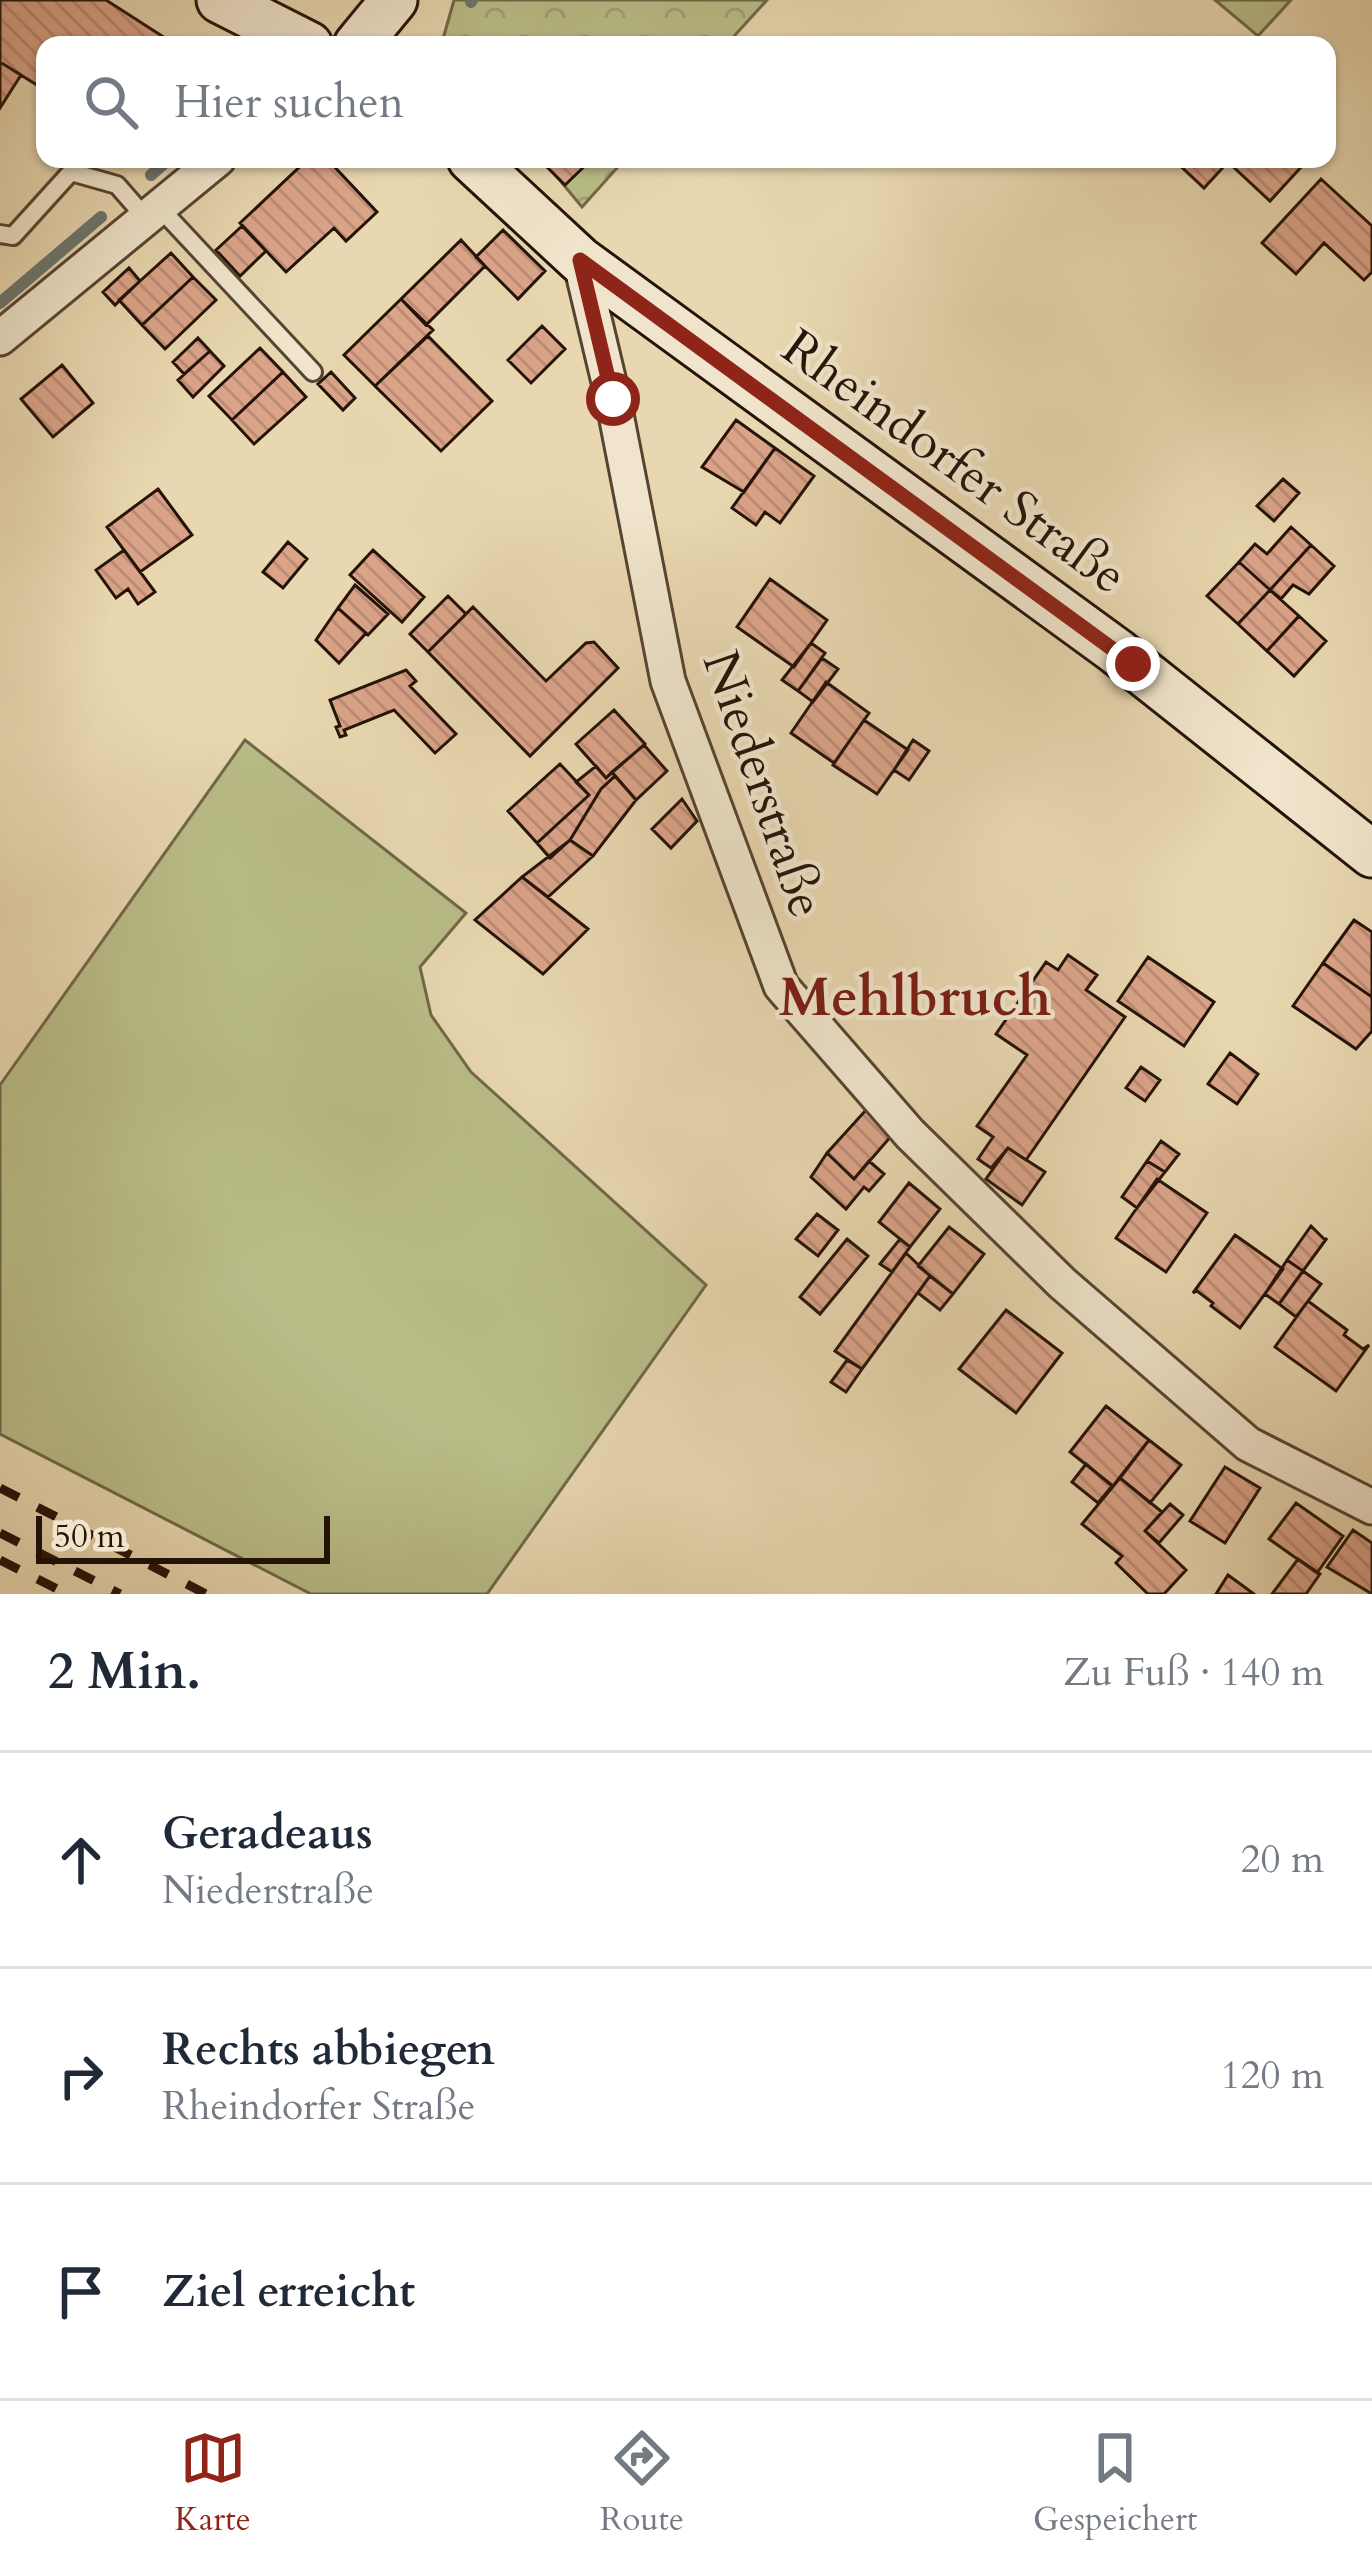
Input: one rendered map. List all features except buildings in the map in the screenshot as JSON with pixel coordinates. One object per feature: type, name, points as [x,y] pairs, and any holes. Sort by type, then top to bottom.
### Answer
[{"type":"main road","points":[[220,0],[291,36]]},
{"type":"main road","points":[[364,36],[394,0]]},
{"type":"main road","name":"Rheindorfer Straße","points":[[481,168],[580,260],[1116,650],[1372,854]]},
{"type":"street","points":[[0,338],[206,168]]},
{"type":"street","name":"Niederstraße","points":[[580,260],[613,399],[668,681],[781,986],[910,1134],[1062,1283],[1248,1444],[1372,1507]]},
{"type":"lane","points":[[0,234],[14,236],[71,172],[117,185],[151,211],[313,372]]},
{"type":"green space","points":[[454,0],[767,0],[734,36],[444,36]]},
{"type":"green space","points":[[1215,0],[1291,0],[1258,36]]},
{"type":"green space","points":[[550,168],[617,168],[582,207]]},
{"type":"green space","points":[[245,740],[466,913],[420,967],[431,1015],[471,1072],[706,1285],[487,1594],[311,1594],[0,1434],[0,1085]]},
{"type":"waterway","points":[[151,175],[159,168]]},
{"type":"waterway","points":[[0,303],[101,217]]},
{"type":"railway","points":[[0,1488],[206,1594]]},
{"type":"railway","points":[[0,1533],[120,1594]]},
{"type":"railway","points":[[0,1560],[67,1594]]},
{"type":"district","name":"Mehlbruch","points":[[915,998]]},
{"type":"route","points":[[613,399],[580,260],[1133,664]]}]
